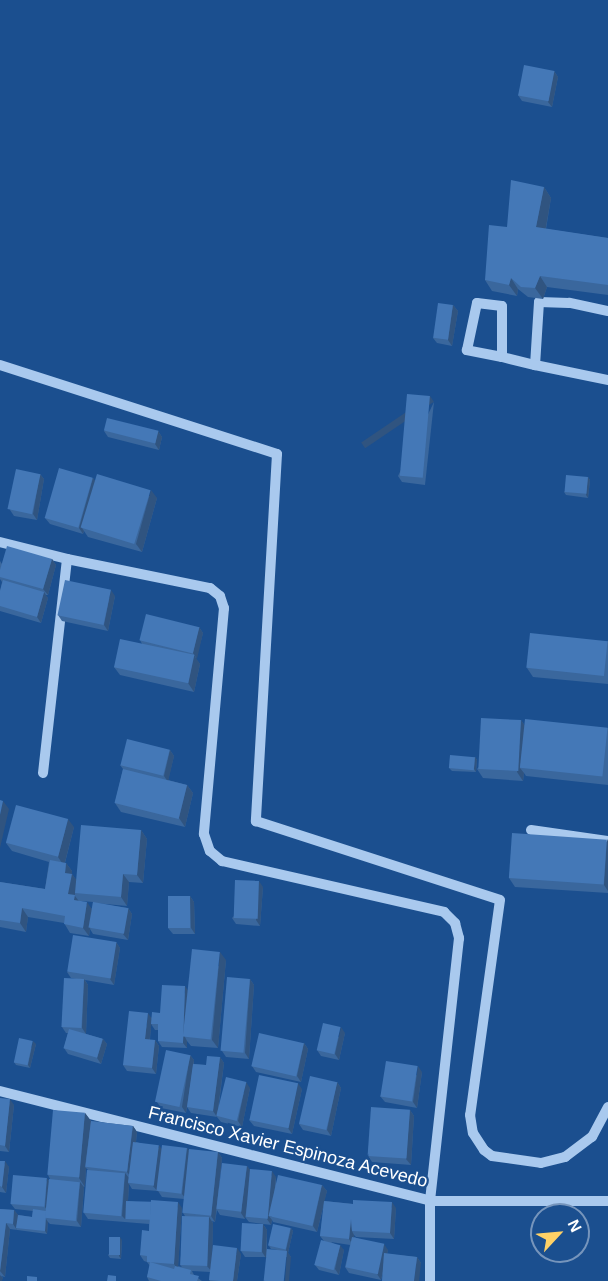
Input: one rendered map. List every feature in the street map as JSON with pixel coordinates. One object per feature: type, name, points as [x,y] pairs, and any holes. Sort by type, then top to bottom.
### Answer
[{"type":"street","points":[[535,365],[539,302],[569,303],[608,311]]},
{"type":"street","points":[[502,357],[502,306],[477,303],[467,350],[608,380]]},
{"type":"street","points":[[0,365],[277,454],[256,821],[500,900],[470,1115],[473,1133],[484,1150],[492,1156],[541,1163],[565,1157],[575,1152],[592,1137],[608,1107]]},
{"type":"street","points":[[0,542],[67,559],[210,588],[220,596],[224,608],[204,834],[210,851],[222,861],[444,912],[455,922],[459,938],[430,1201],[430,1281]]},
{"type":"street","points":[[43,772],[67,559]]},
{"type":"street","points":[[531,830],[608,841]]},
{"type":"street","name":"Francisco Xavier Espinoza Acevedo","points":[[0,1091],[430,1201],[608,1201]]},
{"type":"building","points":[[524,65],[554,71],[549,101],[518,95]]},
{"type":"building","points":[[511,180],[544,187],[536,227],[608,238],[608,285],[540,276],[535,288],[521,287],[511,278],[509,285],[485,280],[489,225],[507,227]]},
{"type":"building","points":[[438,303],[453,305],[448,340],[433,338]]},
{"type":"building","points":[[407,394],[430,396],[423,478],[400,476]]},
{"type":"building","points":[[107,418],[158,431],[155,443],[104,431]]},
{"type":"building","points":[[59,468],[93,478],[78,528],[45,518]]},
{"type":"building","points":[[16,469],[40,474],[32,514],[7,509]]},
{"type":"building","points":[[97,474],[151,490],[134,544],[81,528]]},
{"type":"building","points":[[566,475],[588,477],[586,494],[565,492]]},
{"type":"building","points":[[7,546],[52,559],[43,589],[0,577]]},
{"type":"building","points":[[3,580],[44,592],[37,617],[0,606]]},
{"type":"building","points":[[65,580],[111,590],[103,625],[58,615]]},
{"type":"building","points":[[146,614],[199,627],[193,654],[139,640]]},
{"type":"building","points":[[530,633],[608,641],[604,676],[526,668]]},
{"type":"building","points":[[120,639],[194,655],[188,683],[114,667]]},
{"type":"building","points":[[481,718],[521,720],[518,771],[478,769]]},
{"type":"building","points":[[525,719],[608,728],[602,776],[520,768]]},
{"type":"building","points":[[127,739],[170,750],[163,776],[120,765]]},
{"type":"building","points":[[450,755],[475,757],[474,770],[449,768]]},
{"type":"building","points":[[123,769],[187,785],[179,819],[115,803]]},
{"type":"building","points":[[16,805],[68,819],[58,857],[6,843]]},
{"type":"building","points":[[81,825],[141,830],[137,875],[123,874],[121,897],[75,893]]},
{"type":"building","points":[[512,833],[607,840],[604,885],[509,878]]},
{"type":"building","points":[[50,860],[66,863],[65,873],[72,874],[68,894],[75,895],[74,900],[87,902],[83,928],[64,924],[65,916],[22,908],[20,923],[0,920],[0,882],[45,889]]},
{"type":"building","points":[[235,880],[259,881],[258,919],[234,918]]},
{"type":"building","points":[[168,896],[190,896],[190,928],[168,928]]},
{"type":"building","points":[[93,902],[128,908],[124,934],[88,928]]},
{"type":"building","points":[[73,935],[116,942],[111,978],[67,972]]},
{"type":"building","points":[[192,949],[220,952],[211,1039],[183,1037]]},
{"type":"building","points":[[227,977],[250,979],[243,1053],[221,1051]]},
{"type":"building","points":[[64,978],[84,979],[81,1028],[61,1027]]},
{"type":"building","points":[[162,985],[185,986],[183,1043],[158,1041],[158,1024],[151,1024],[152,1012],[160,1013]]},
{"type":"building","points":[[129,1011],[148,1013],[145,1039],[155,1040],[152,1068],[123,1065]]},
{"type":"building","points":[[323,1023],[341,1027],[334,1054],[317,1050]]},
{"type":"building","points":[[69,1029],[103,1039],[97,1058],[63,1048]]},
{"type":"building","points":[[259,1033],[304,1043],[296,1076],[251,1066]]},
{"type":"building","points":[[19,1038],[33,1041],[27,1065],[14,1062]]},
{"type":"building","points":[[166,1050],[190,1055],[179,1107],[155,1102]]},
{"type":"building","points":[[207,1056],[220,1057],[213,1111],[187,1107],[193,1064],[206,1065]]},
{"type":"building","points":[[386,1061],[418,1066],[412,1102],[380,1097]]},
{"type":"building","points":[[259,1075],[298,1083],[289,1128],[249,1120]]},
{"type":"building","points":[[310,1076],[337,1082],[326,1130],[299,1124]]},
{"type":"building","points":[[226,1077],[246,1082],[237,1121],[216,1116]]},
{"type":"building","points":[[0,1098],[10,1099],[5,1146],[0,1145]]},
{"type":"building","points":[[371,1107],[410,1110],[406,1159],[368,1156]]},
{"type":"building","points":[[53,1110],[85,1113],[79,1178],[47,1175]]},
{"type":"building","points":[[91,1121],[133,1126],[127,1172],[85,1167]]},
{"type":"building","points":[[133,1142],[159,1145],[154,1186],[128,1183]]},
{"type":"building","points":[[162,1145],[187,1148],[181,1194],[156,1191]]},
{"type":"building","points":[[189,1149],[218,1152],[211,1216],[182,1213]]},
{"type":"building","points":[[0,1161],[5,1161],[2,1187],[0,1186]]},
{"type":"building","points":[[222,1163],[247,1166],[241,1212],[216,1209]]},
{"type":"building","points":[[250,1169],[272,1171],[268,1219],[246,1217]]},
{"type":"building","points":[[87,1170],[125,1173],[121,1216],[83,1213]]},
{"type":"building","points":[[13,1175],[47,1178],[44,1207],[10,1204]]},
{"type":"building","points":[[278,1175],[322,1185],[312,1226],[269,1216]]},
{"type":"building","points":[[49,1179],[80,1182],[76,1221],[45,1218]]},
{"type":"building","points":[[151,1200],[178,1202],[174,1264],[147,1262],[147,1256],[140,1255],[142,1230],[149,1231]]},
{"type":"building","points":[[353,1200],[392,1202],[390,1233],[352,1231],[351,1219],[349,1239],[320,1236],[324,1201],[353,1204]]},
{"type":"building","points":[[126,1201],[151,1202],[150,1220],[125,1219]]},
{"type":"building","points":[[0,1209],[14,1210],[13,1224],[6,1223],[0,1271]]},
{"type":"building","points":[[33,1209],[46,1211],[45,1231],[16,1228],[18,1215],[32,1217]]},
{"type":"building","points":[[182,1216],[209,1217],[207,1266],[180,1265]]},
{"type":"building","points":[[242,1223],[263,1224],[262,1252],[241,1251]]},
{"type":"building","points":[[273,1224],[291,1228],[286,1249],[268,1245]]},
{"type":"building","points":[[109,1237],[120,1237],[120,1255],[109,1255]]},
{"type":"building","points":[[352,1237],[384,1244],[378,1274],[346,1267]]},
{"type":"building","points":[[321,1240],[340,1245],[334,1270],[314,1265]]},
{"type":"building","points":[[213,1245],[237,1248],[233,1281],[209,1280]]},
{"type":"building","points":[[267,1249],[287,1251],[284,1281],[264,1281]]},
{"type":"building","points":[[384,1253],[417,1257],[414,1281],[382,1281]]},
{"type":"building","points":[[150,1262],[174,1269],[175,1266],[191,1270],[190,1274],[199,1276],[197,1281],[161,1281],[147,1277]]},
{"type":"building","points":[[108,1275],[116,1276],[116,1281],[107,1281]]},
{"type":"building","points":[[27,1276],[37,1277],[37,1281],[27,1281]]}]
